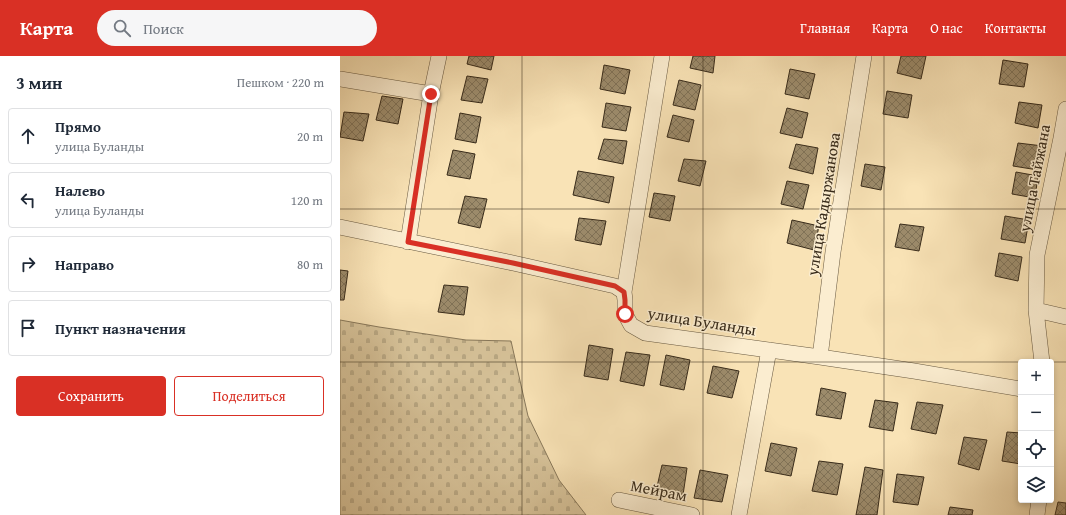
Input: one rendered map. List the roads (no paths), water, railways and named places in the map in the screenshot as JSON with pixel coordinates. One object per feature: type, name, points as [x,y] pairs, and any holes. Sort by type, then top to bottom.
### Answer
[{"type":"street","points":[[408,242],[431,94],[439,56]]},
{"type":"street","name":"улица Буланды","points":[[662,56],[624,292],[625,314],[631,325],[645,333],[820,357],[1018,388]]},
{"type":"street","name":"улица Кадыржанова","points":[[820,357],[833,252],[864,56]]},
{"type":"street","points":[[340,79],[431,94]]},
{"type":"street","name":"улица Тайжана","points":[[1042,359],[1036,310],[1037,255],[1064,138],[1066,109]]},
{"type":"street","points":[[340,228],[513,263],[615,286],[624,292]]},
{"type":"street","points":[[1036,310],[1066,316]]},
{"type":"street","points":[[739,515],[769,350]]},
{"type":"street","name":"Мейрам","points":[[619,500],[692,515]]},
{"type":"street","points":[[1037,515],[1039,503]]}]
